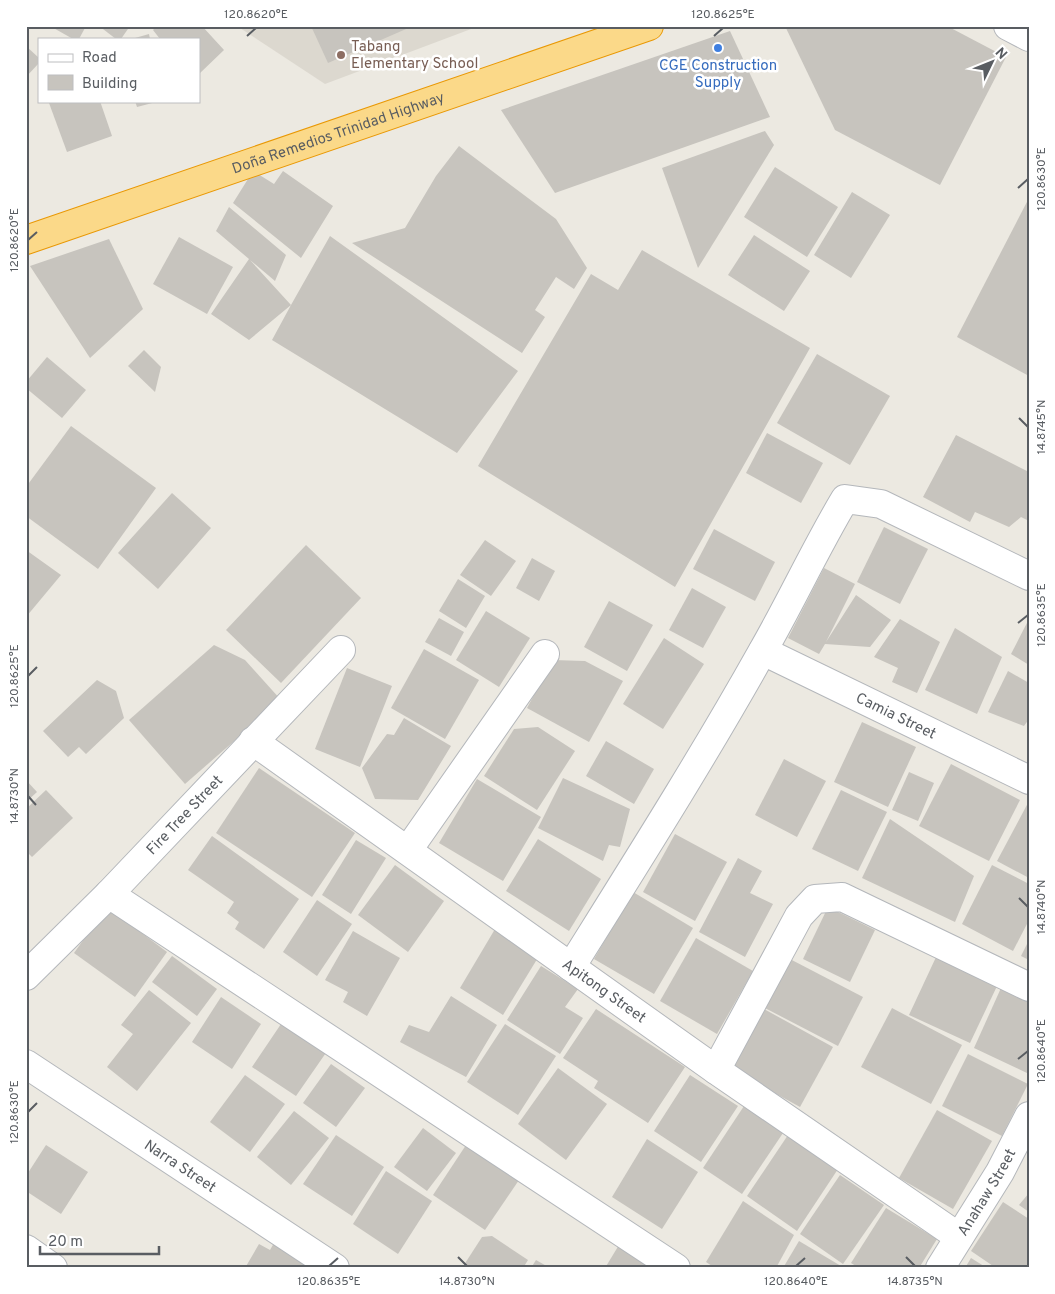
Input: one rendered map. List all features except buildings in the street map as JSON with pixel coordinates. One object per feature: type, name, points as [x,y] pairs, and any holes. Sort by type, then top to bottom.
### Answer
[{"type":"highway","name":"Doña Remedios Trinidad Highway","points":[[26,240],[649,26]]},
{"type":"street","points":[[1008,26],[1029,37]]},
{"type":"street","points":[[571,967],[686,783],[763,651],[819,542],[845,499],[881,504],[1029,576]]},
{"type":"street","name":"Fire Tree Street","points":[[26,976],[108,894],[341,650]]},
{"type":"street","name":"Camia Street","points":[[763,651],[1029,780]]},
{"type":"street","points":[[408,850],[545,654]]},
{"type":"street","name":"Apitong Street","points":[[253,741],[716,1070],[959,1237]]},
{"type":"street","points":[[108,894],[676,1268]]},
{"type":"street","points":[[716,1070],[799,916],[815,899],[842,897],[1029,988]]},
{"type":"street","name":"Narra Street","points":[[26,1064],[335,1268]]},
{"type":"street","name":"Anahaw Street","points":[[940,1268],[1000,1172],[1029,1116]]},
{"type":"street","points":[[26,1249],[53,1268]]},
{"type":"shaded area","name":"Tabang Elementary School","points":[[237,26],[479,26],[325,84]]},
{"type":"place","name":"CGE Construction Supply","points":[[718,48]]},
{"type":"place","name":"Tabang Elementary School","points":[[341,55]]}]
